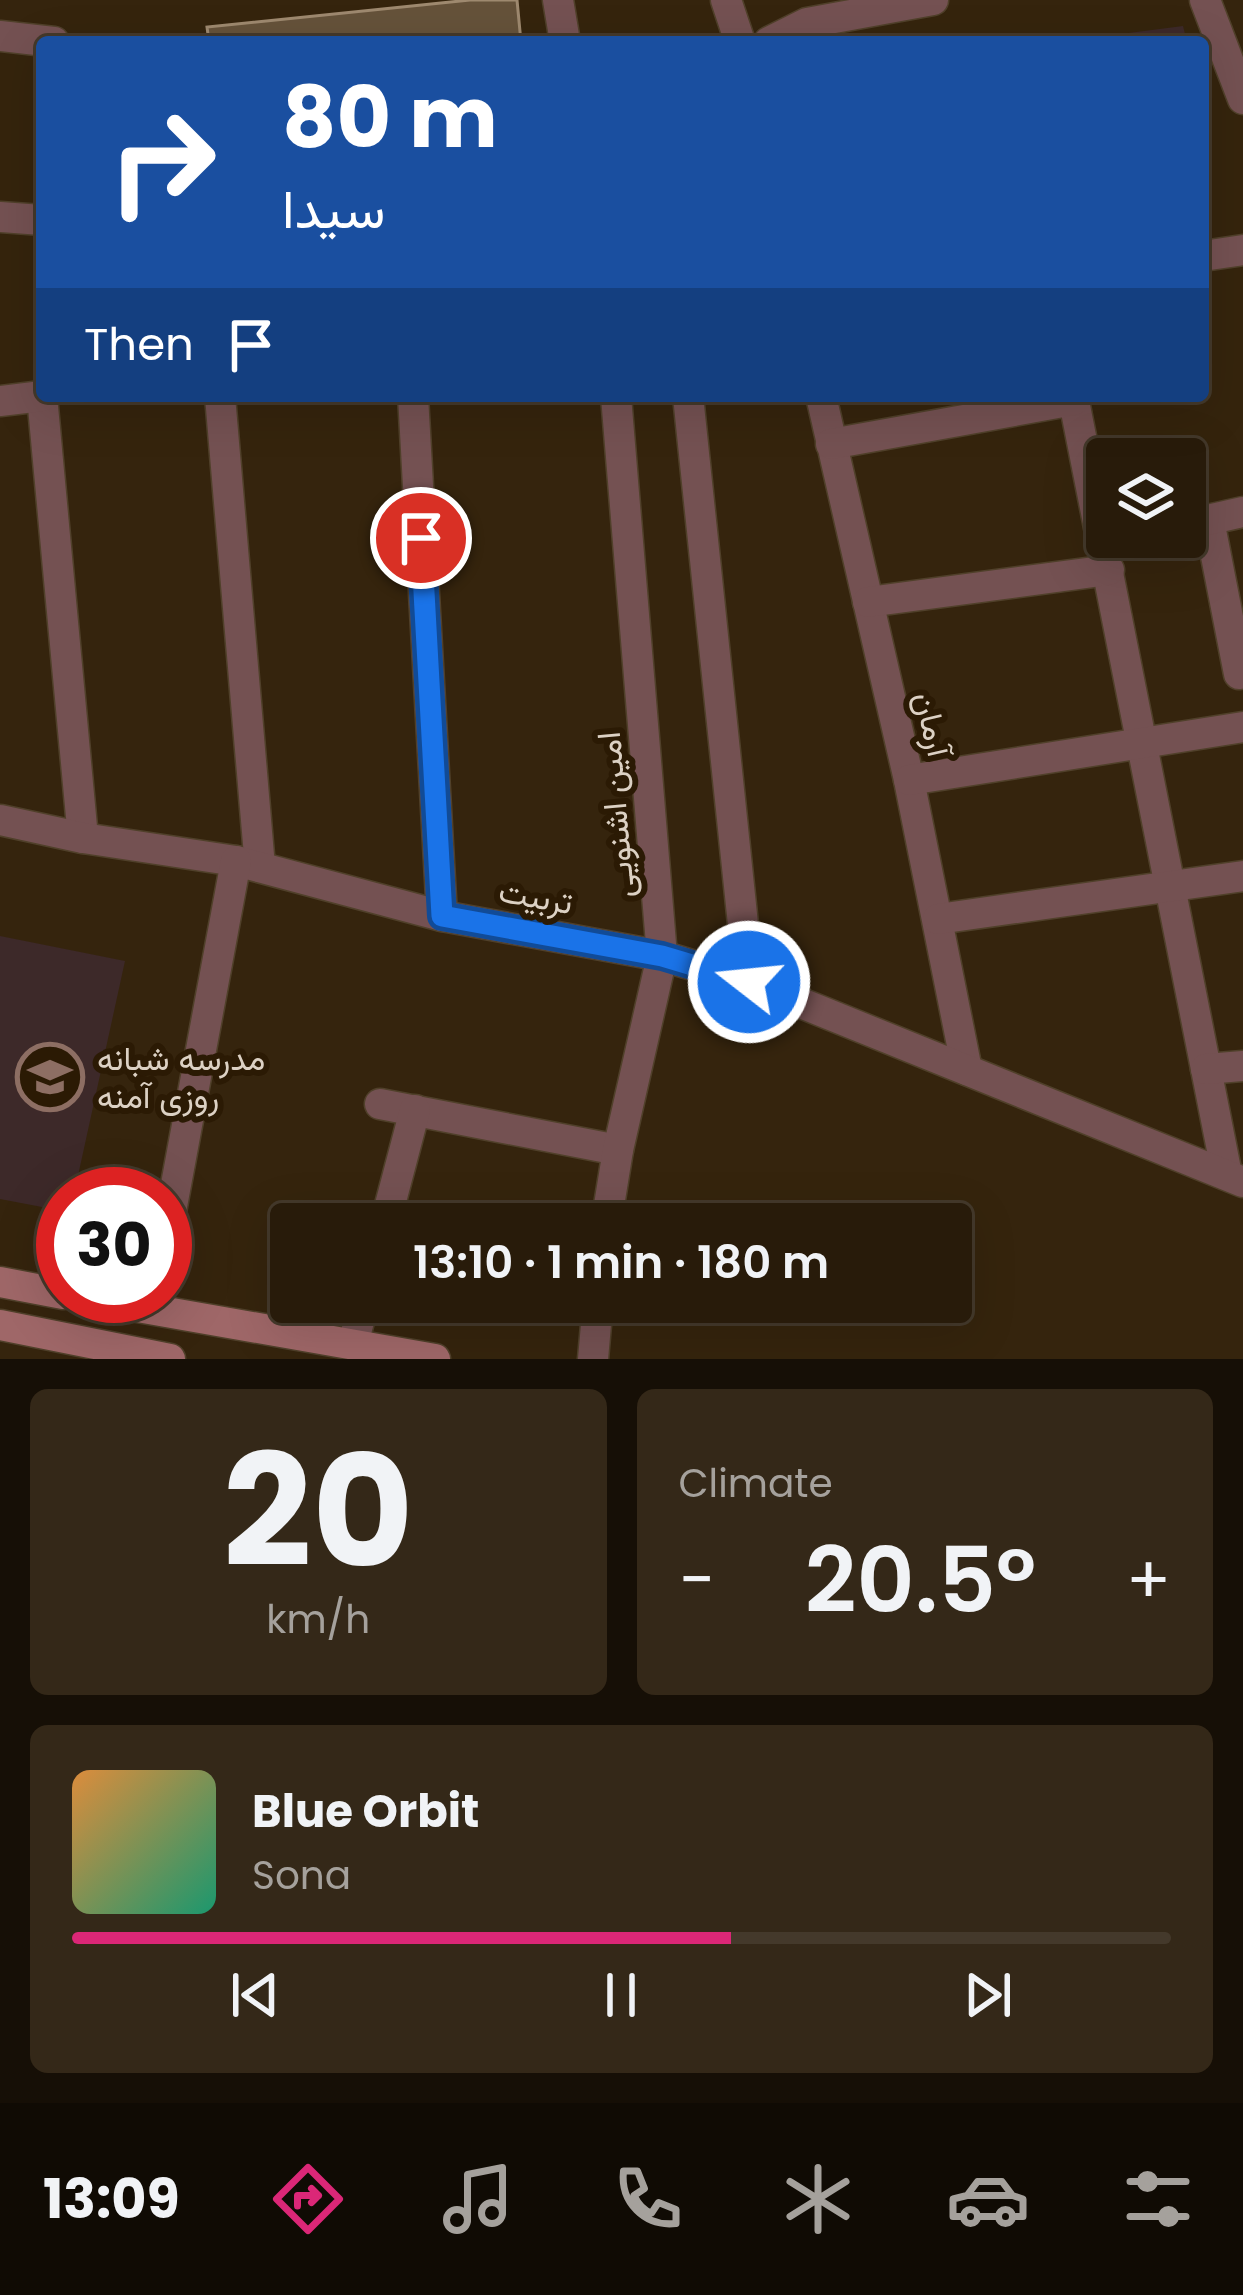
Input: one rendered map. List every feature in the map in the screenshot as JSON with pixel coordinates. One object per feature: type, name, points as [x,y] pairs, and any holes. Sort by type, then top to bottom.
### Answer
[{"type":"main road","points":[[0,1282],[36,1289]]},
{"type":"main road","points":[[192,1311],[435,1359]]},
{"type":"main road","points":[[0,1325],[170,1359]]},
{"type":"street","points":[[558,0],[564,36]]},
{"type":"street","points":[[726,0],[738,36]]},
{"type":"street","points":[[776,36],[804,11],[933,0]]},
{"type":"street","points":[[1205,0],[1233,51],[1243,99]]},
{"type":"street","points":[[0,36],[36,40]]},
{"type":"street","points":[[0,217],[36,220]]},
{"type":"street","points":[[1209,255],[1243,250]]},
{"type":"street","points":[[0,401],[36,397]]},
{"type":"street","points":[[43,402],[83,838]]},
{"type":"street","points":[[182,1167],[248,864],[220,402]]},
{"type":"street","points":[[413,402],[442,916]]},
{"type":"street","name":"امین اشنویی","points":[[609,1203],[662,956],[616,402]]},
{"type":"street","points":[[689,402],[749,982]]},
{"type":"street","name":"آرمان","points":[[822,402],[909,781],[967,1070]]},
{"type":"street","points":[[831,444],[984,407],[1033,402]]},
{"type":"street","points":[[1074,402],[1086,447]]},
{"type":"street","points":[[1206,520],[1243,512]]},
{"type":"street","points":[[1206,555],[1239,674]]},
{"type":"street","points":[[868,602],[1086,556]]},
{"type":"street","points":[[1114,558],[1143,744],[1206,1069],[1235,1179]]},
{"type":"street","points":[[909,781],[1243,727]]},
{"type":"street","name":"تربیت","points":[[0,820],[248,864],[442,916],[662,956],[749,982],[1235,1179]]},
{"type":"street","points":[[938,919],[1243,876]]},
{"type":"street","points":[[1206,1069],[1243,1066]]},
{"type":"street","points":[[380,1103],[618,1150]]},
{"type":"street","points":[[391,1203],[415,1110]]},
{"type":"street","points":[[353,1344],[358,1323]]},
{"type":"street","points":[[593,1359],[596,1323]]},
{"type":"shaded area","points":[[1183,26],[1186,36],[1106,36]]},
{"type":"shaded area","name":"مدرسه شبانه روزی آمنه","points":[[0,936],[125,961],[80,1167],[36,1167],[36,1206],[0,1199]]},
{"type":"building","points":[[470,0],[517,0],[520,36],[208,36],[207,27]]},
{"type":"place","name":"مدرسه شبانه روزی آمنه","points":[[50,1077]]},
{"type":"route","points":[[421,538],[442,916],[662,956],[749,982]]}]
